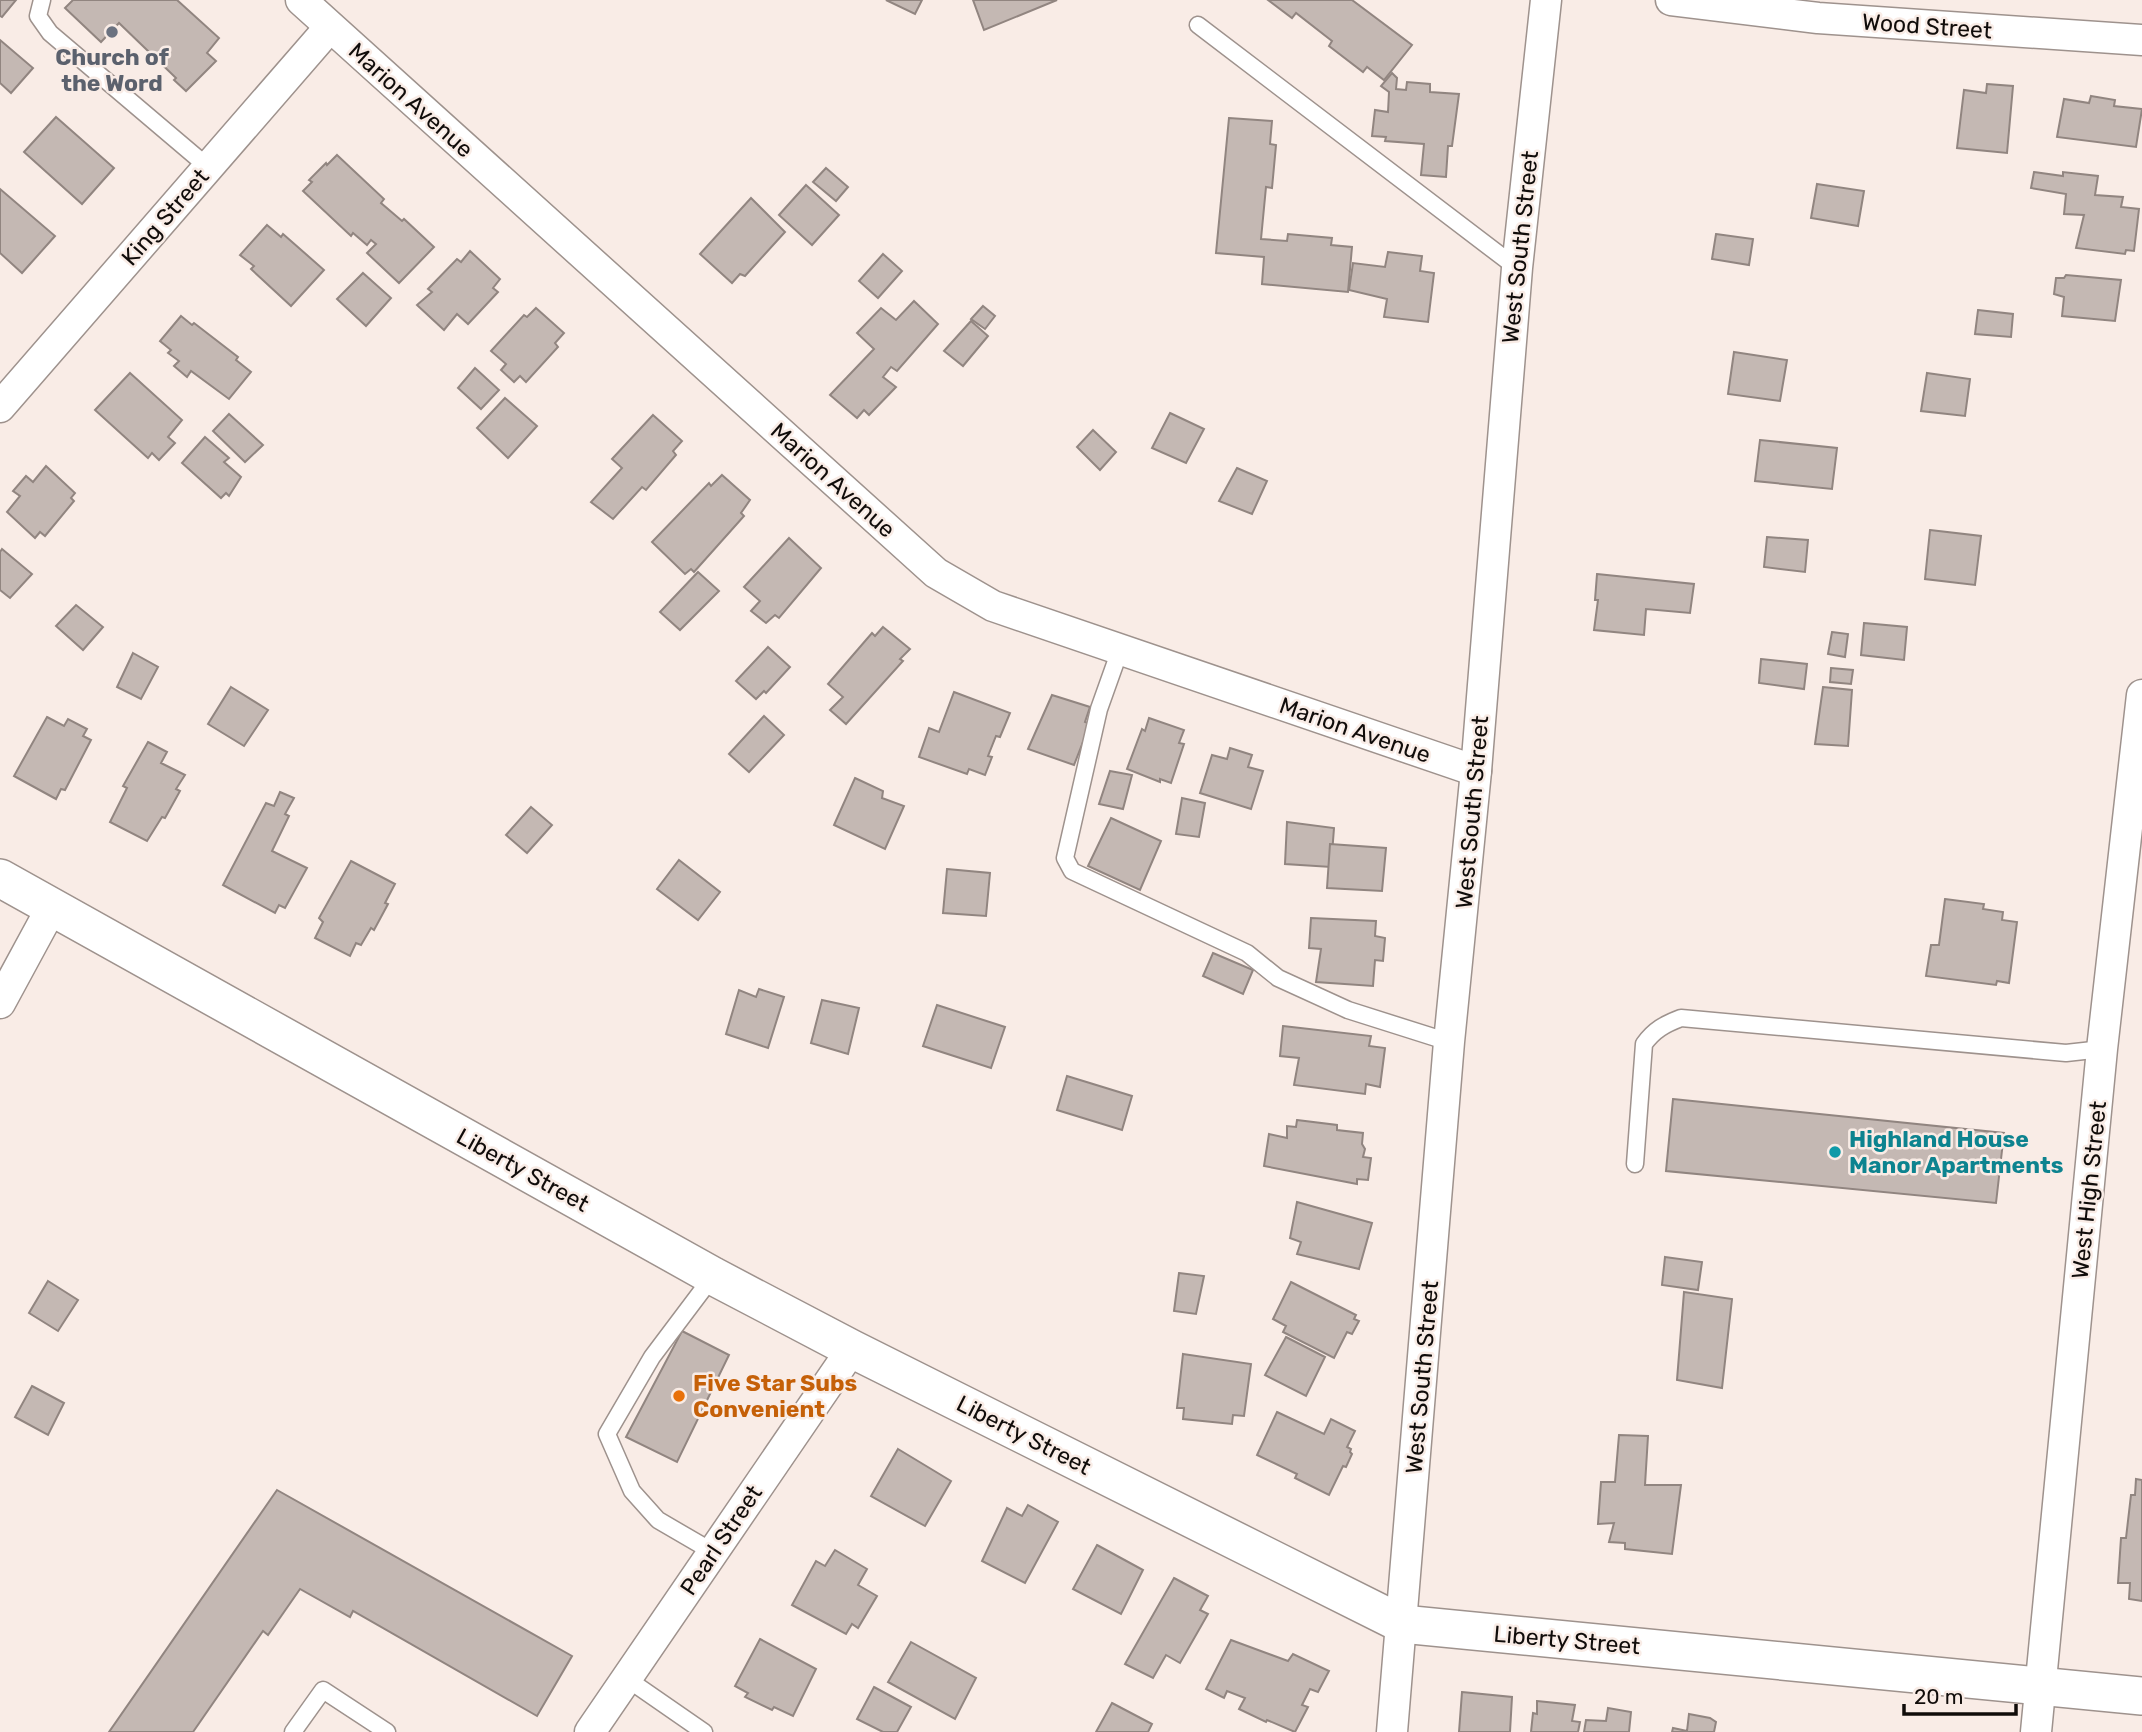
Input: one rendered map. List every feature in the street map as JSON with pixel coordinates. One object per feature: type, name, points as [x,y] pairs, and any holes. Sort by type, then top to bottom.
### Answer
[{"type":"street","name":"Marion Avenue","points":[[301,0],[936,573],[993,606],[1476,771]]},
{"type":"street","name":"West South Street","points":[[1392,1732],[1517,268],[1546,0]]},
{"type":"street","name":"Wood Street","points":[[1671,0],[1818,9],[2142,40]]},
{"type":"street","name":"King Street","points":[[0,407],[330,27]]},
{"type":"street","name":"West High Street","points":[[2036,1732],[2102,1049],[2142,695]]},
{"type":"street","name":"Liberty Street","points":[[0,878],[713,1276],[852,1349],[1402,1624],[2142,1696]]},
{"type":"street","points":[[0,1003],[52,907]]},
{"type":"street","name":"Pearl Street","points":[[590,1732],[852,1349]]},
{"type":"lane","points":[[42,0],[38,16],[50,33],[208,167]]},
{"type":"lane","points":[[1198,25],[1517,268]]},
{"type":"lane","points":[[1120,650],[1099,709],[1065,858],[1072,871],[1247,953],[1278,978],[1348,1010],[1449,1042]]},
{"type":"lane","points":[[1635,1164],[1644,1044],[1651,1034],[1681,1018],[2066,1053],[2102,1049]]},
{"type":"lane","points":[[713,1276],[652,1357],[607,1434],[632,1491],[649,1511],[658,1520],[713,1552]]},
{"type":"lane","points":[[626,1678],[704,1732]]},
{"type":"lane","points":[[293,1732],[323,1690],[387,1732]]},
{"type":"building","points":[[0,0],[16,0],[2,17],[0,16]]},
{"type":"building","points":[[73,0],[177,0],[219,38],[207,53],[216,61],[186,91],[119,23],[101,42],[65,8]]},
{"type":"building","points":[[886,0],[922,0],[915,14]]},
{"type":"building","points":[[973,0],[1057,0],[984,30]]},
{"type":"building","points":[[1268,0],[1352,0],[1412,45],[1384,80],[1367,67],[1363,72],[1329,46],[1332,41],[1296,13],[1292,18]]},
{"type":"building","points":[[0,40],[33,68],[11,93],[0,83]]},
{"type":"building","points":[[1392,73],[1397,78],[1396,89],[1406,90],[1407,82],[1430,84],[1430,92],[1459,94],[1452,146],[1448,146],[1446,177],[1421,175],[1424,144],[1385,141],[1386,137],[1372,136],[1375,110],[1388,112],[1389,92],[1381,86]]},
{"type":"building","points":[[1987,84],[2013,86],[2007,153],[1957,148],[1964,90],[1986,93]]},
{"type":"building","points":[[2091,96],[2115,100],[2114,106],[2142,109],[2136,147],[2057,137],[2064,99],[2089,103]]},
{"type":"building","points":[[56,117],[114,168],[82,204],[24,152]]},
{"type":"building","points":[[1229,118],[1272,121],[1270,144],[1276,145],[1272,188],[1266,187],[1261,239],[1287,241],[1288,234],[1332,238],[1331,245],[1352,247],[1348,292],[1262,284],[1264,257],[1216,253]]},
{"type":"building","points":[[337,155],[384,199],[381,203],[402,221],[404,219],[434,247],[399,283],[367,253],[376,244],[371,240],[367,245],[353,233],[351,236],[303,191],[312,182],[309,180]]},
{"type":"building","points":[[826,168],[848,187],[836,201],[813,182]]},
{"type":"building","points":[[2034,172],[2063,176],[2063,172],[2098,176],[2095,195],[2123,197],[2121,207],[2139,209],[2134,251],[2126,250],[2125,254],[2076,248],[2084,215],[2064,214],[2066,194],[2031,188]]},
{"type":"building","points":[[1817,184],[1864,191],[1858,226],[1811,218]]},
{"type":"building","points":[[806,185],[839,215],[812,245],[779,215]]},
{"type":"building","points":[[0,189],[55,236],[22,273],[0,253]]},
{"type":"building","points":[[751,198],[785,232],[745,276],[740,274],[732,283],[700,254]]},
{"type":"building","points":[[267,225],[281,237],[283,234],[324,270],[291,306],[251,269],[254,266],[240,255]]},
{"type":"building","points":[[1716,234],[1753,239],[1749,265],[1712,259]]},
{"type":"building","points":[[470,251],[500,279],[493,288],[498,292],[468,324],[457,314],[444,330],[417,305],[432,292],[428,289],[457,259],[461,262]]},
{"type":"building","points":[[1388,252],[1422,256],[1420,271],[1434,273],[1428,322],[1384,317],[1387,299],[1349,290],[1353,263],[1385,267]]},
{"type":"building","points":[[883,254],[902,271],[878,298],[859,281]]},
{"type":"building","points":[[363,273],[391,298],[366,326],[337,299]]},
{"type":"building","points":[[2066,275],[2121,280],[2115,321],[2062,316],[2064,297],[2054,294],[2056,278],[2064,278]]},
{"type":"building","points":[[914,301],[938,324],[897,371],[891,367],[883,377],[896,387],[869,415],[864,410],[857,418],[830,395],[874,349],[857,333],[881,308],[896,320]]},
{"type":"building","points":[[983,306],[995,316],[985,329],[971,319]]},
{"type":"building","points":[[536,308],[564,333],[555,343],[558,347],[526,382],[520,376],[514,382],[501,370],[506,364],[491,351],[524,315],[527,317]]},
{"type":"building","points":[[1978,310],[2013,314],[2011,337],[1975,334]]},
{"type":"building","points":[[181,316],[238,357],[236,360],[251,372],[229,399],[191,371],[187,377],[174,366],[179,361],[168,353],[171,350],[160,341]]},
{"type":"building","points":[[971,321],[988,336],[963,366],[944,351]]},
{"type":"building","points":[[1734,352],[1787,360],[1780,401],[1728,394]]},
{"type":"building","points":[[475,368],[499,390],[481,409],[458,388]]},
{"type":"building","points":[[130,373],[182,420],[168,437],[175,443],[159,460],[152,453],[148,458],[95,410]]},
{"type":"building","points":[[1927,373],[1970,379],[1965,416],[1921,411]]},
{"type":"building","points":[[505,398],[537,426],[508,458],[477,428]]},
{"type":"building","points":[[1170,413],[1204,429],[1186,463],[1152,448]]},
{"type":"building","points":[[229,414],[263,445],[245,462],[213,431]]},
{"type":"building","points":[[653,415],[682,441],[673,451],[676,455],[646,490],[642,487],[613,519],[591,502],[622,468],[612,459]]},
{"type":"building","points":[[1093,430],[1116,452],[1100,470],[1077,447]]},
{"type":"building","points":[[205,437],[229,458],[224,462],[241,477],[229,496],[226,493],[221,498],[182,463]]},
{"type":"building","points":[[1760,440],[1837,448],[1832,489],[1755,481]]},
{"type":"building","points":[[46,466],[75,493],[71,498],[74,501],[45,536],[40,532],[35,538],[7,512],[20,496],[13,491],[26,476],[33,482]]},
{"type":"building","points":[[1237,468],[1267,481],[1252,514],[1219,501]]},
{"type":"building","points":[[722,475],[750,500],[741,513],[744,516],[694,572],[691,569],[685,574],[652,542],[709,483],[711,486]]},
{"type":"building","points":[[1930,530],[1981,536],[1975,585],[1925,579]]},
{"type":"building","points":[[1767,537],[1808,540],[1805,572],[1764,567]]},
{"type":"building","points":[[789,538],[821,568],[779,618],[775,615],[766,623],[751,611],[760,601],[744,587]]},
{"type":"building","points":[[2,549],[32,574],[10,598],[0,590]]},
{"type":"building","points":[[698,572],[719,591],[680,630],[660,612]]},
{"type":"building","points":[[1597,574],[1694,584],[1690,613],[1646,609],[1644,635],[1594,630],[1598,600],[1595,600]]},
{"type":"building","points":[[76,605],[103,627],[83,650],[56,626]]},
{"type":"building","points":[[1864,623],[1907,627],[1904,660],[1861,655]]},
{"type":"building","points":[[883,627],[910,649],[900,659],[903,661],[846,724],[830,710],[843,697],[828,684],[872,633],[875,636]]},
{"type":"building","points":[[1832,632],[1848,634],[1845,657],[1828,654]]},
{"type":"building","points":[[768,647],[790,667],[766,693],[764,691],[756,699],[736,681]]},
{"type":"building","points":[[133,653],[158,667],[141,699],[117,687]]},
{"type":"building","points":[[1761,659],[1807,664],[1804,689],[1759,683]]},
{"type":"building","points":[[1831,668],[1853,670],[1851,684],[1830,682]]},
{"type":"building","points":[[231,687],[268,710],[244,746],[208,724]]},
{"type":"building","points":[[1823,687],[1852,690],[1848,746],[1815,744]]},
{"type":"building","points":[[954,692],[1010,713],[1000,737],[996,736],[988,756],[992,757],[985,775],[969,769],[967,774],[919,757],[929,728],[939,732]]},
{"type":"building","points":[[1052,695],[1090,707],[1085,722],[1090,724],[1074,765],[1028,749]]},
{"type":"building","points":[[764,716],[784,735],[749,772],[729,754]]},
{"type":"building","points":[[47,717],[64,726],[68,719],[87,729],[83,736],[91,740],[65,790],[61,789],[56,799],[14,776]]},
{"type":"building","points":[[1149,718],[1184,730],[1179,743],[1184,744],[1171,783],[1160,779],[1160,782],[1127,769]]},
{"type":"building","points":[[148,742],[167,752],[161,763],[185,775],[176,789],[180,791],[165,818],[162,817],[147,841],[110,822],[127,788],[123,786]]},
{"type":"building","points":[[1230,748],[1252,755],[1248,767],[1263,771],[1251,809],[1200,793],[1212,755],[1227,759]]},
{"type":"building","points":[[1110,771],[1132,775],[1123,809],[1099,804]]},
{"type":"building","points":[[855,778],[883,791],[882,798],[904,806],[885,849],[834,825]]},
{"type":"building","points":[[280,792],[294,798],[285,814],[289,816],[272,851],[307,868],[285,908],[279,905],[275,913],[223,885],[266,803],[274,806]]},
{"type":"building","points":[[1182,798],[1205,803],[1199,837],[1176,834]]},
{"type":"building","points":[[531,807],[552,825],[527,853],[506,835]]},
{"type":"building","points":[[1111,818],[1161,841],[1140,890],[1088,866]]},
{"type":"building","points":[[1287,822],[1334,828],[1331,867],[1285,864]]},
{"type":"building","points":[[1330,844],[1386,848],[1382,891],[1327,888]]},
{"type":"building","points":[[679,860],[720,892],[698,920],[657,889]]},
{"type":"building","points":[[351,861],[395,884],[374,930],[371,928],[361,945],[356,943],[350,956],[315,938],[323,922],[319,918]]},
{"type":"building","points":[[947,869],[990,873],[986,916],[943,913]]},
{"type":"building","points":[[1945,899],[1984,904],[1983,909],[2003,912],[2002,920],[2017,922],[2009,983],[1997,981],[1996,985],[1926,976],[1931,945],[1939,945]]},
{"type":"building","points":[[1311,918],[1376,921],[1375,936],[1385,938],[1383,961],[1375,960],[1373,986],[1316,982],[1321,949],[1309,948]]},
{"type":"building","points":[[1213,953],[1253,970],[1243,994],[1203,976]]},
{"type":"building","points":[[759,989],[784,997],[768,1048],[726,1034],[739,990],[756,997]]},
{"type":"building","points":[[822,1000],[859,1008],[848,1054],[811,1043]]},
{"type":"building","points":[[937,1005],[1005,1027],[991,1068],[923,1046]]},
{"type":"building","points":[[1283,1026],[1371,1036],[1369,1046],[1385,1048],[1380,1087],[1366,1084],[1365,1094],[1294,1085],[1299,1058],[1280,1056]]},
{"type":"building","points":[[1067,1076],[1132,1096],[1122,1130],[1057,1110]]},
{"type":"building","name":"Highland House Manor Apartments","points":[[1673,1099],[2004,1133],[1996,1203],[1666,1171]]},
{"type":"building","points":[[1297,1120],[1337,1125],[1337,1130],[1363,1133],[1363,1157],[1371,1158],[1368,1180],[1357,1179],[1357,1184],[1264,1166],[1269,1134],[1287,1138],[1287,1126],[1296,1127]]},
{"type":"building","points":[[1297,1202],[1372,1223],[1359,1269],[1297,1254],[1301,1242],[1290,1238]]},
{"type":"building","points":[[1665,1257],[1702,1262],[1698,1290],[1662,1285]]},
{"type":"building","points":[[1179,1273],[1204,1276],[1196,1314],[1174,1311]]},
{"type":"building","points":[[48,1281],[78,1300],[58,1331],[29,1313]]},
{"type":"building","points":[[1291,1282],[1356,1315],[1354,1319],[1359,1321],[1352,1334],[1347,1332],[1334,1358],[1283,1332],[1286,1326],[1273,1319]]},
{"type":"building","points":[[1684,1292],[1732,1299],[1722,1388],[1677,1380]]},
{"type":"building","name":"Five Star Subs Convenient","points":[[682,1331],[729,1355],[677,1462],[626,1437]]},
{"type":"building","points":[[1286,1337],[1325,1357],[1306,1396],[1265,1375]]},
{"type":"building","points":[[1183,1354],[1251,1364],[1244,1416],[1233,1415],[1232,1424],[1183,1419],[1184,1408],[1177,1408]]},
{"type":"building","points":[[32,1386],[64,1403],[48,1435],[15,1417]]},
{"type":"building","points":[[1277,1412],[1324,1434],[1331,1419],[1355,1431],[1347,1447],[1352,1454],[1329,1495],[1295,1478],[1297,1474],[1257,1455]]},
{"type":"building","points":[[1619,1435],[1648,1436],[1645,1485],[1681,1485],[1672,1554],[1625,1549],[1625,1543],[1609,1542],[1614,1523],[1598,1524],[1601,1482],[1615,1482]]},
{"type":"building","points":[[898,1449],[951,1481],[925,1526],[871,1496]]},
{"type":"building","points":[[2136,1479],[2142,1480],[2142,1601],[2129,1599],[2130,1583],[2118,1583],[2121,1538],[2126,1538],[2131,1495],[2135,1495]]},
{"type":"building","points":[[277,1490],[572,1656],[537,1716],[353,1611],[350,1617],[300,1589],[268,1635],[263,1631],[193,1732],[109,1732]]},
{"type":"building","points":[[1028,1505],[1058,1522],[1025,1583],[982,1561],[1007,1508],[1022,1516]]},
{"type":"building","points":[[1097,1545],[1143,1570],[1121,1614],[1073,1589]]},
{"type":"building","points":[[835,1550],[867,1569],[858,1585],[877,1596],[858,1628],[852,1624],[846,1634],[792,1605],[816,1561],[825,1566]]},
{"type":"building","points":[[1174,1578],[1208,1596],[1200,1610],[1208,1614],[1180,1663],[1166,1655],[1153,1678],[1125,1664]]},
{"type":"building","points":[[760,1639],[816,1669],[793,1716],[774,1707],[772,1710],[745,1697],[748,1693],[735,1686]]},
{"type":"building","points":[[1231,1640],[1288,1661],[1293,1654],[1329,1671],[1318,1692],[1310,1689],[1302,1705],[1308,1707],[1295,1732],[1239,1709],[1245,1698],[1227,1691],[1224,1698],[1206,1689]]},
{"type":"building","points":[[911,1642],[976,1678],[955,1719],[888,1682]]},
{"type":"building","points":[[874,1687],[911,1707],[897,1732],[883,1732],[857,1719]]},
{"type":"building","points":[[1462,1692],[1512,1697],[1510,1732],[1459,1732]]},
{"type":"building","points":[[1537,1701],[1575,1705],[1572,1721],[1580,1722],[1578,1732],[1531,1732],[1533,1713],[1537,1714]]},
{"type":"building","points":[[1112,1703],[1152,1724],[1148,1732],[1096,1732]]},
{"type":"building","points":[[1608,1708],[1631,1712],[1629,1732],[1584,1732],[1586,1720],[1606,1721]]},
{"type":"building","points":[[1689,1714],[1710,1718],[1716,1722],[1714,1732],[1672,1732],[1673,1728],[1687,1731]]},
{"type":"place","name":"Church of the Word","points":[[112,32]]},
{"type":"place","name":"Highland House Manor Apartments","points":[[1835,1152]]},
{"type":"place","name":"Five Star Subs Convenient","points":[[679,1396]]}]
